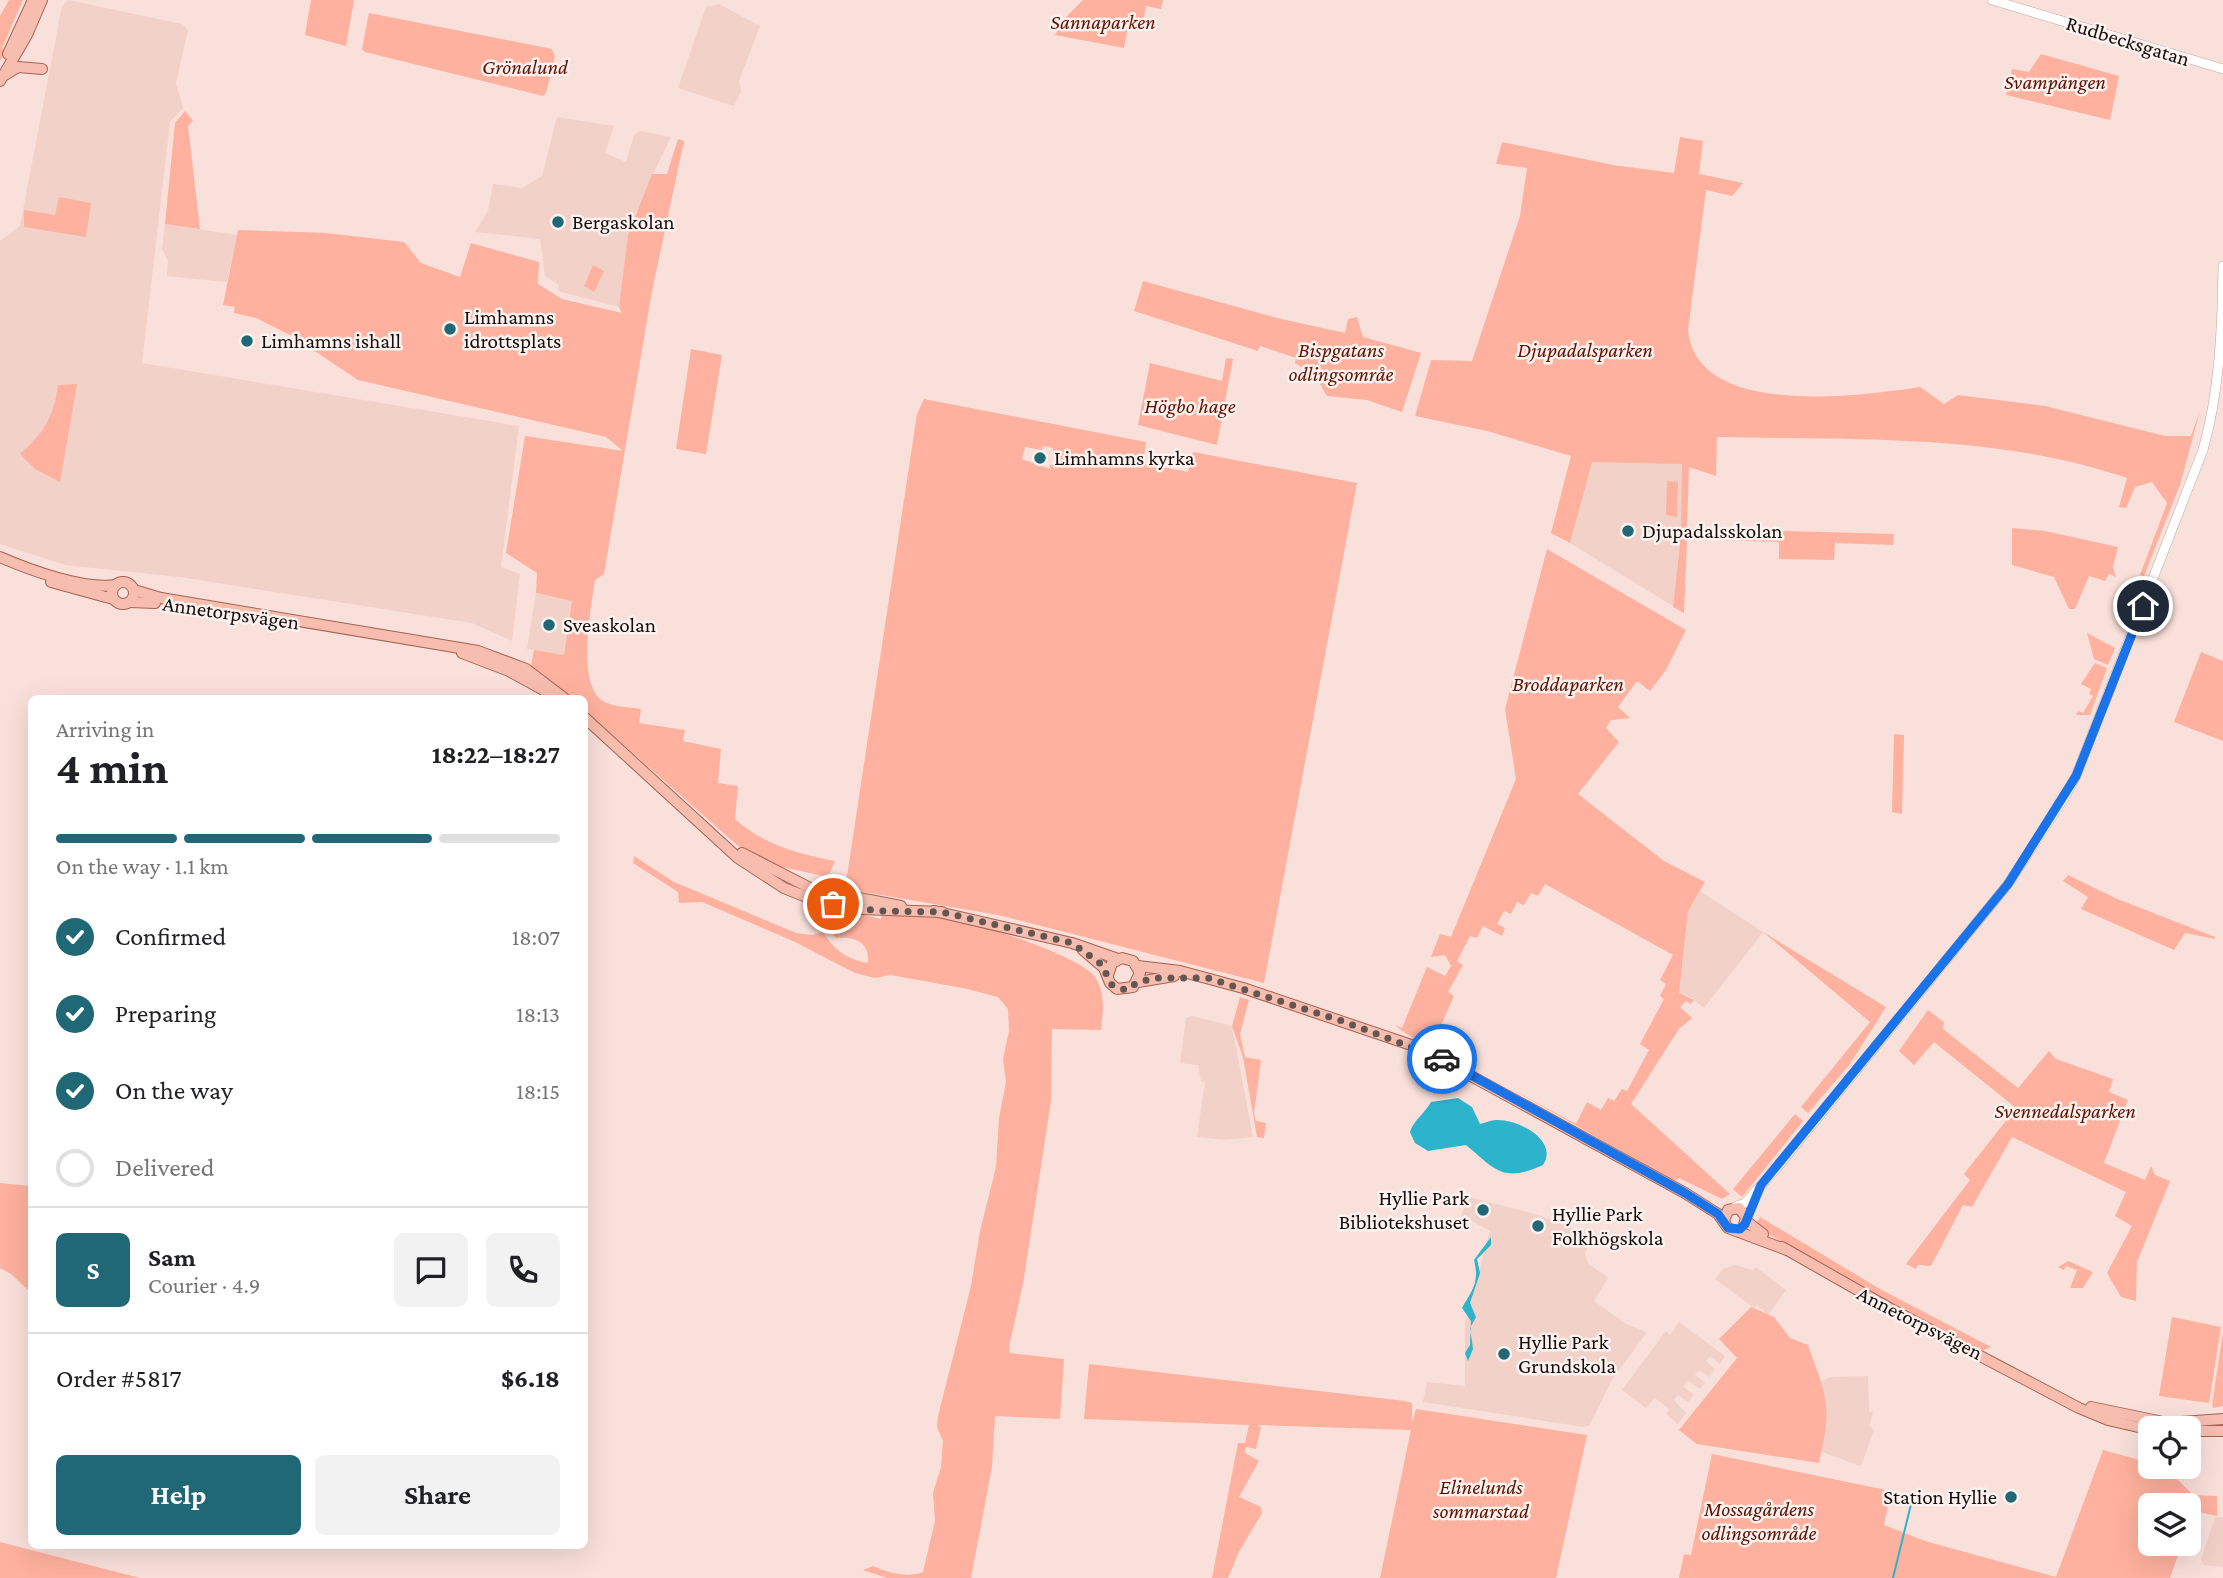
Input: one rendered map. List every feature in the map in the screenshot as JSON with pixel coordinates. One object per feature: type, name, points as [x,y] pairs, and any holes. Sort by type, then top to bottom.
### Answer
[{"type":"main road","points":[[1,75],[33,0]]},
{"type":"main road","points":[[1,75],[27,34],[42,0]]},
{"type":"main road","points":[[1,75],[18,66],[42,69]]},
{"type":"main road","name":"Annetorpsvägen","points":[[0,559],[56,576],[102,586],[127,583],[134,590],[161,598],[433,644],[459,646],[513,663],[536,675],[560,695]]},
{"type":"main road","name":"Annetorpsvägen","points":[[0,559],[32,575],[113,599],[120,604],[146,601],[331,625]]},
{"type":"main road","points":[[113,599],[112,592],[116,585]]},
{"type":"main road","name":"Annetorpsvägen","points":[[130,602],[134,590]]},
{"type":"main road","name":"Annetorpsvägen","points":[[433,644],[509,671],[552,695]]},
{"type":"main road","points":[[588,721],[760,875],[809,898],[870,910],[942,912],[1072,943],[1118,959],[1129,959],[1138,966],[1180,971],[1208,978],[1420,1048],[1685,1193],[1718,1214],[1728,1228],[1736,1230],[1746,1219],[1742,1210],[1685,1193]]},
{"type":"main road","points":[[1072,943],[1101,964],[1112,985],[1120,990],[1130,989],[1138,982],[1170,976],[1208,978]]},
{"type":"main road","points":[[1108,975],[1110,965],[1118,959]]},
{"type":"main road","points":[[1138,966],[1138,982]]},
{"type":"main road","points":[[1724,1221],[1726,1212],[1733,1208]]},
{"type":"main road","name":"Annetorpsvägen","points":[[1746,1219],[1787,1250],[1891,1309],[2108,1420],[2138,1427]]},
{"type":"main road","name":"Annetorpsvägen","points":[[1736,1230],[1787,1250]]},
{"type":"main road","name":"Annetorpsvägen","points":[[2055,1393],[2080,1404],[2139,1419],[2168,1423],[2223,1419]]},
{"type":"main road","points":[[2201,1431],[2223,1431]]},
{"type":"street","name":"Rudbecksgatan","points":[[1992,0],[2223,69]]},
{"type":"street","points":[[1733,1208],[1745,1203],[1761,1185],[2008,884],[2076,776],[2203,450],[2213,410],[2219,358],[2223,266]]},
{"type":"street","points":[[1746,1219],[1761,1185]]},
{"type":"shaded area","points":[[68,0],[182,24],[188,30],[176,83],[183,108],[170,122],[142,363],[519,426],[501,567],[520,574],[512,641],[472,623],[179,577],[65,565],[0,544],[0,241],[20,226],[62,6]]},
{"type":"shaded area","points":[[719,4],[760,26],[739,81],[741,91],[734,106],[678,88],[706,7]]},
{"type":"shaded area","name":"Bergaskolan","points":[[557,117],[614,126],[605,153],[626,162],[634,135],[640,131],[671,137],[628,235],[619,307],[558,291],[559,285],[545,276],[540,239],[475,232],[488,211],[493,184],[522,188],[542,176]]},
{"type":"shaded area","points":[[165,224],[237,235],[227,282],[167,276],[168,261],[162,249]]},
{"type":"shaded area","name":"Djupadalsskolan","points":[[1647,461],[1683,464],[1681,535],[1673,606],[1570,543],[1591,462]]},
{"type":"shaded area","name":"Sveaskolan","points":[[536,593],[572,601],[564,655],[527,649]]},
{"type":"shaded area","points":[[1700,891],[1763,932],[1704,1008],[1689,996],[1679,994],[1688,911]]},
{"type":"shaded area","points":[[1192,1016],[1232,1026],[1253,1137],[1224,1140],[1197,1137],[1205,1082],[1201,1081],[1198,1065],[1180,1063],[1186,1018]]},
{"type":"shaded area","points":[[1469,1197],[1538,1215],[1592,1235],[1585,1253],[1588,1263],[1608,1278],[1594,1301],[1626,1324],[1647,1332],[1610,1383],[1590,1425],[1583,1427],[1423,1402],[1427,1382],[1465,1386],[1465,1323],[1490,1231],[1461,1215]]},
{"type":"shaded area","points":[[1735,1265],[1753,1270],[1756,1267],[1786,1290],[1768,1315],[1715,1279],[1723,1269]]},
{"type":"shaded area","points":[[1679,1322],[1725,1356],[1720,1364],[1710,1356],[1706,1361],[1715,1369],[1709,1377],[1699,1370],[1695,1375],[1705,1383],[1700,1389],[1688,1381],[1683,1386],[1694,1395],[1688,1402],[1678,1395],[1674,1400],[1686,1413],[1678,1424],[1666,1414],[1669,1409],[1655,1398],[1646,1408],[1622,1390],[1666,1331],[1670,1335]]},
{"type":"shaded area","points":[[1868,1376],[1869,1412],[1873,1412],[1869,1426],[1874,1430],[1861,1466],[1810,1448],[1817,1383],[1831,1377]]},
{"type":"shaded area","points":[[2215,1517],[2223,1517],[2223,1567],[2204,1565],[2201,1560]]},
{"type":"green space","points":[[9,0],[23,0],[2,48],[6,51],[0,61],[0,16]]},
{"type":"green space","points":[[311,0],[354,0],[346,46],[305,35]]},
{"type":"green space","name":"Sannaparken","points":[[1083,0],[1163,0],[1161,9],[1146,6],[1142,28],[1128,26],[1124,48],[1055,35],[1066,17]]},
{"type":"green space","name":"Grönalund","points":[[369,13],[552,49],[555,56],[546,93],[543,96],[365,52],[362,49]]},
{"type":"green space","name":"Svampängen","points":[[2041,54],[2119,76],[2110,120],[2006,95],[2012,69],[2029,72]]},
{"type":"green space","points":[[185,111],[193,121],[188,126],[200,229],[165,224],[175,123]]},
{"type":"green space","name":"Djupadalsparken","points":[[1680,137],[1703,141],[1699,174],[1743,183],[1732,196],[1706,190],[1688,330],[1698,358],[1719,378],[1749,390],[1785,395],[1860,394],[1920,387],[1944,404],[1958,395],[2045,406],[2165,436],[2191,436],[2200,411],[2180,485],[2144,576],[2140,575],[2167,503],[2152,482],[2135,487],[2126,508],[2119,507],[2127,478],[2078,463],[2027,453],[1976,446],[1872,439],[1717,437],[1716,476],[1689,467],[1687,528],[1894,534],[1893,545],[1835,543],[1834,560],[1779,559],[1779,542],[1687,539],[1684,613],[1673,607],[1681,535],[1682,464],[1592,462],[1570,543],[1551,533],[1571,456],[1487,431],[1415,416],[1431,360],[1472,361],[1520,216],[1527,168],[1496,164],[1502,142],[1613,165],[1674,173]]},
{"type":"green space","points":[[678,139],[684,141],[652,291],[604,574],[595,580],[587,644],[590,679],[595,692],[603,701],[616,706],[641,709],[639,723],[685,730],[683,741],[721,749],[718,783],[738,786],[735,819],[757,835],[782,847],[835,861],[828,877],[782,867],[774,868],[737,845],[588,714],[588,695],[566,695],[531,666],[534,650],[564,655],[572,601],[536,593],[537,573],[506,553],[525,436],[623,451],[606,437],[358,380],[292,336],[256,318],[234,313],[235,307],[223,305],[238,230],[326,233],[404,242],[421,263],[460,277],[471,243],[539,262],[538,284],[562,299],[622,313],[619,307],[628,235],[652,174],[667,174]]},
{"type":"green space","points":[[59,197],[91,203],[86,237],[24,227],[24,210],[55,215]]},
{"type":"green space","points":[[593,265],[604,271],[594,292],[584,286]]},
{"type":"green space","name":"Bispgatans odlingsområe","points":[[1143,281],[1277,318],[1345,333],[1348,319],[1357,317],[1363,337],[1421,353],[1402,412],[1367,400],[1327,396],[1316,377],[1295,363],[1296,358],[1260,346],[1258,351],[1134,311]]},
{"type":"green space","points":[[691,349],[722,355],[706,454],[676,449]]},
{"type":"green space","name":"Högbo hage","points":[[1226,358],[1233,359],[1217,445],[1138,425],[1150,363],[1222,381]]},
{"type":"green space","points":[[77,384],[60,482],[35,469],[20,454],[36,439],[51,415],[58,385]]},
{"type":"green space","points":[[924,399],[1146,442],[1143,463],[1188,472],[1193,452],[1357,483],[1264,983],[998,915],[852,890],[846,883],[917,414]],"holes":[[[1043,446],[1053,448],[1053,452],[1058,456],[1057,463],[1050,465],[1050,469],[1022,459],[1025,447],[1042,450]]]},
{"type":"green space","points":[[1667,481],[1678,482],[1677,517],[1666,515]]},
{"type":"green space","points":[[2012,528],[2045,531],[2118,547],[2113,567],[2116,577],[2109,574],[2105,581],[2089,576],[2075,609],[2069,609],[2054,577],[2012,565]]},
{"type":"green space","name":"Broddaparken","points":[[1547,549],[1686,630],[1666,670],[1650,691],[1637,681],[1618,707],[1630,718],[1611,720],[1606,728],[1619,742],[1578,794],[1664,861],[1705,882],[1688,911],[1679,993],[1694,1000],[1691,1004],[1686,1001],[1680,1007],[1692,1018],[1679,1029],[1631,1104],[1730,1194],[1722,1199],[1679,1178],[1670,1179],[1508,1087],[1576,1124],[1587,1102],[1601,1110],[1608,1098],[1614,1101],[1622,1089],[1627,1091],[1649,1050],[1640,1044],[1664,999],[1660,996],[1666,984],[1660,980],[1673,955],[1545,884],[1538,896],[1531,893],[1524,905],[1517,902],[1511,914],[1504,911],[1497,924],[1505,928],[1502,936],[1483,926],[1477,938],[1470,936],[1457,961],[1463,965],[1448,992],[1454,996],[1435,1039],[1446,1046],[1419,1040],[1395,1025],[1402,1028],[1427,967],[1445,976],[1451,966],[1445,955],[1431,957],[1440,934],[1451,937],[1516,779],[1505,709]]},
{"type":"green space","points":[[2087,633],[2115,648],[2108,665],[2094,659]]},
{"type":"green space","points":[[2201,652],[2223,661],[2223,741],[2174,722]]},
{"type":"green space","points":[[2095,663],[2107,668],[2090,715],[2076,715],[2078,711],[2083,713],[2093,696],[2089,694],[2091,689],[2081,684]]},
{"type":"green space","points":[[1894,734],[1904,735],[1902,814],[1892,812]]},
{"type":"green space","points":[[634,856],[674,882],[796,933],[812,935],[823,932],[841,953],[860,961],[868,963],[864,945],[855,939],[836,938],[830,929],[840,923],[847,911],[881,919],[882,915],[917,914],[952,918],[1029,942],[1071,960],[1086,969],[1098,983],[1103,1003],[1101,1030],[1052,1029],[1051,1101],[1023,1284],[1009,1347],[1010,1353],[1064,1359],[1060,1419],[995,1416],[992,1467],[971,1578],[887,1578],[863,1570],[873,1566],[898,1574],[923,1572],[935,1521],[933,1493],[941,1467],[943,1441],[937,1427],[938,1416],[971,1286],[980,1231],[996,1167],[999,1118],[1006,1082],[1003,1059],[1009,1031],[1008,1009],[998,997],[963,988],[890,975],[875,978],[855,973],[793,941],[702,902],[679,903],[678,892],[633,863]]},
{"type":"green space","points":[[2068,875],[2115,898],[2215,939],[2185,933],[2174,950],[2081,909],[2088,897],[2063,881]]},
{"type":"green space","points":[[1763,932],[1886,1007],[1850,1064],[1808,1113],[1801,1107],[1870,1022]]},
{"type":"green space","points":[[1240,997],[1249,1000],[1240,1034],[1245,1057],[1261,1060],[1254,1113],[1256,1121],[1266,1123],[1264,1138],[1257,1137],[1243,1057],[1232,1026]]},
{"type":"green space","name":"Svennedalsparken","points":[[1928,1010],[1944,1022],[1943,1029],[2018,1088],[2049,1051],[2056,1059],[2113,1079],[2109,1092],[2128,1100],[2104,1163],[2145,1180],[2151,1166],[2155,1175],[2170,1181],[2137,1262],[2136,1301],[2121,1297],[2107,1273],[2132,1226],[2115,1216],[2126,1192],[2012,1137],[1972,1207],[1963,1205],[1931,1266],[1918,1265],[1916,1269],[1906,1264],[1970,1180],[1964,1174],[2016,1108],[1934,1042],[1914,1065],[1899,1051]]},
{"type":"green space","points":[[1795,1114],[1803,1121],[1742,1197],[1733,1189]]},
{"type":"green space","points":[[0,1183],[28,1186],[28,1290],[11,1274],[0,1268]]},
{"type":"green space","points":[[1760,1217],[1880,1289],[1991,1347],[1982,1351],[1837,1275],[1755,1226]]},
{"type":"green space","points":[[2068,1261],[2093,1272],[2083,1288],[2070,1288],[2077,1270],[2066,1266],[2064,1270],[2058,1267]]},
{"type":"green space","points":[[1751,1307],[1774,1317],[1790,1338],[1808,1345],[1826,1403],[1826,1428],[1819,1463],[1697,1444],[1679,1430],[1737,1358],[1719,1339]]},
{"type":"green space","points":[[2172,1317],[2221,1327],[2209,1403],[2159,1396]]},
{"type":"green space","points":[[2223,1332],[2223,1406],[2213,1408],[2212,1405]]},
{"type":"green space","name":"Elinelunds sommarstad","points":[[1089,1364],[1405,1401],[1412,1403],[1412,1422],[1416,1409],[1587,1435],[1556,1578],[1380,1578],[1411,1430],[1257,1425],[1261,1427],[1256,1449],[1246,1447],[1245,1453],[1259,1461],[1239,1497],[1261,1507],[1262,1513],[1239,1552],[1228,1578],[1212,1578],[1238,1443],[1245,1443],[1249,1425],[1084,1419]]},
{"type":"green space","name":"Mossagårdens odlingsområde","points":[[2103,1450],[2138,1459],[2138,1479],[2177,1479],[2191,1493],[2138,1493],[2138,1556],[2178,1556],[2170,1578],[1679,1578],[1684,1554],[1691,1555],[1712,1454],[1891,1491],[1884,1525],[1925,1541],[2056,1577]]},
{"type":"green space","points":[[2201,1495],[2217,1496],[2217,1516],[2201,1513]]},
{"type":"green space","points":[[0,1542],[140,1578],[0,1578]]},
{"type":"water","points":[[1458,1098],[1472,1107],[1480,1124],[1494,1120],[1505,1121],[1525,1127],[1534,1133],[1546,1148],[1547,1156],[1543,1165],[1529,1171],[1508,1173],[1492,1166],[1466,1145],[1428,1151],[1415,1143],[1410,1132],[1431,1102]]},
{"type":"water","points":[[1491,1237],[1491,1245],[1477,1259],[1480,1273],[1470,1303],[1476,1317],[1471,1327],[1471,1321],[1462,1308],[1475,1281],[1474,1260]]},
{"type":"water","points":[[1471,1332],[1473,1349],[1468,1361],[1465,1353],[1470,1345]]},
{"type":"waterway","points":[[1893,1578],[1913,1496]]},
{"type":"way so far","points":[[833,904],[879,911],[942,912],[994,922],[1072,943],[1101,964],[1110,983],[1117,989],[1126,990],[1138,982],[1170,976],[1208,978],[1345,1022],[1420,1048],[1442,1059]]},
{"type":"place","name":"Bergaskolan","points":[[558,222]]},
{"type":"place","name":"Limhamns idrottsplats","points":[[450,329]]},
{"type":"place","name":"Limhamns ishall","points":[[247,341]]},
{"type":"place","name":"Limhamns kyrka","points":[[1040,458]]},
{"type":"place","name":"Djupadalsskolan","points":[[1628,531]]},
{"type":"place","name":"Sveaskolan","points":[[549,625]]},
{"type":"place","name":"Hyllie Park Bibliotekshuset","points":[[1483,1210]]},
{"type":"place","name":"Hyllie Park Folkhögskola","points":[[1538,1226]]},
{"type":"place","name":"Hyllie Park Grundskola","points":[[1504,1354]]},
{"type":"place","name":"Station Hyllie","points":[[2011,1497]]},
{"type":"route","points":[[1442,1059],[1685,1193],[1718,1214],[1728,1228],[1740,1229],[1745,1224],[1761,1185],[2008,884],[2066,795],[2143,606]]}]
